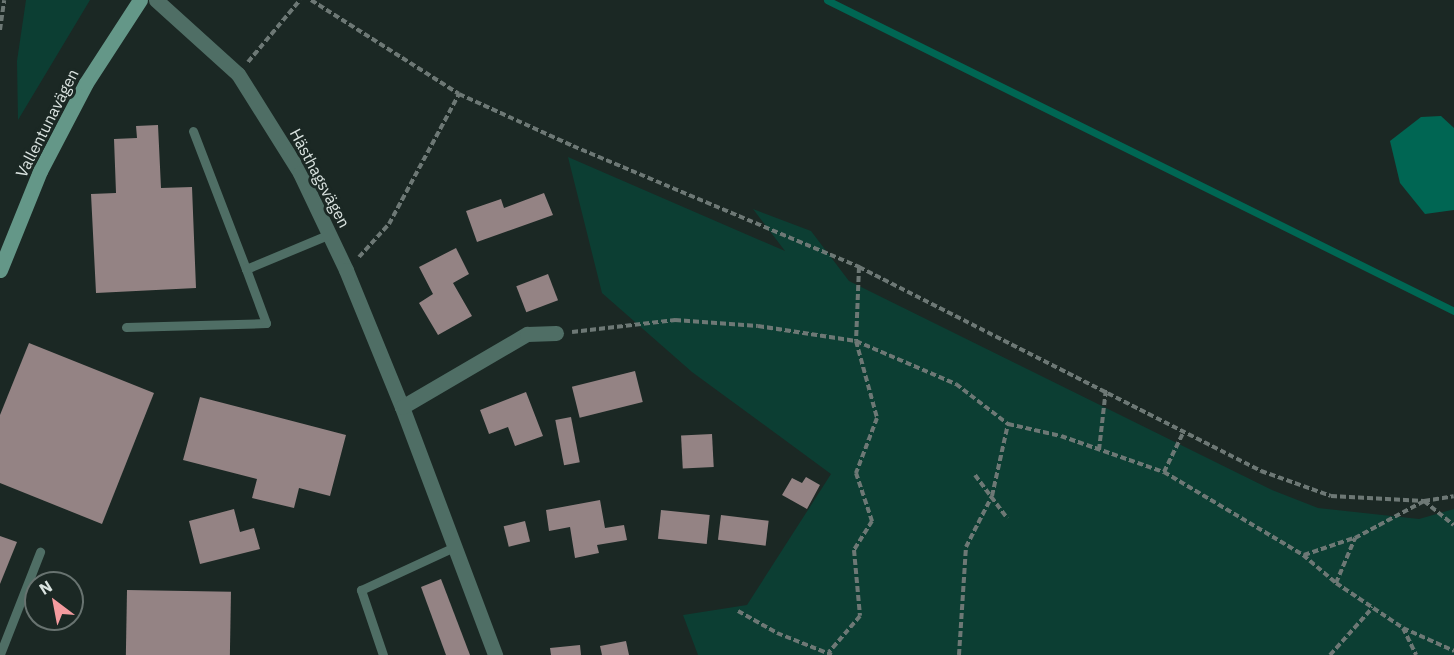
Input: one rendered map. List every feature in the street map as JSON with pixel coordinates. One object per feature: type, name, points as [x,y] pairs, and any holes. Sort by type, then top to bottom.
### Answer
[{"type":"main road","name":"Vallentunavägen","points":[[0,270],[40,171],[81,93],[140,0]]},
{"type":"street","name":"Hästhagsvägen","points":[[156,0],[238,74],[300,173],[346,270],[402,407],[495,655]]},
{"type":"street","points":[[402,407],[527,334],[556,333]]},
{"type":"lane","points":[[126,327],[266,323],[193,131]]},
{"type":"lane","points":[[246,269],[330,234]]},
{"type":"lane","points":[[383,655],[361,590],[454,547]]},
{"type":"lane","points":[[0,654],[40,552]]},
{"type":"path","points":[[0,30],[4,0]]},
{"type":"path","points":[[238,74],[300,0]]},
{"type":"path","points":[[311,0],[459,93],[573,146],[859,267],[1106,390],[1261,471],[1330,496],[1424,501],[1454,496]]},
{"type":"path","points":[[346,270],[389,224],[459,93]]},
{"type":"path","points":[[738,611],[777,633],[831,654],[860,616],[854,550],[872,522],[856,473],[877,418],[856,341],[859,267]]},
{"type":"path","points":[[556,333],[675,320],[758,326],[856,341],[957,384],[1008,423],[1164,472],[1303,555],[1336,583],[1403,628],[1454,651]]},
{"type":"path","points":[[1099,450],[1106,390]]},
{"type":"path","points":[[959,655],[966,547],[992,496],[1008,423]]},
{"type":"path","points":[[1164,472],[1184,431]]},
{"type":"path","points":[[975,475],[1007,518]]},
{"type":"path","points":[[1424,501],[1454,525]]},
{"type":"path","points":[[1303,555],[1355,538],[1424,501]]},
{"type":"path","points":[[1336,583],[1355,538]]},
{"type":"path","points":[[1330,655],[1373,607]]},
{"type":"path","points":[[1403,628],[1416,655]]},
{"type":"shaded area","points":[[26,0],[90,0],[18,120],[17,61]]},
{"type":"shaded area","points":[[1441,116],[1454,128],[1454,210],[1425,214],[1400,183],[1390,141],[1421,117]]},
{"type":"shaded area","points":[[568,157],[785,251],[753,209],[811,231],[849,281],[1272,490],[1318,508],[1419,519],[1454,509],[1454,655],[698,655],[683,615],[747,605],[831,474],[692,372],[602,293]]},
{"type":"building","points":[[158,125],[161,188],[192,187],[196,288],[96,293],[91,194],[116,193],[114,139],[137,138],[136,126]]},
{"type":"building","points":[[544,193],[553,215],[477,242],[466,211],[501,199],[504,208]]},
{"type":"building","points":[[456,248],[469,274],[453,283],[472,316],[438,335],[419,303],[433,294],[419,267]]},
{"type":"building","points":[[548,274],[558,300],[526,312],[516,286]]},
{"type":"building","points":[[29,343],[154,393],[102,524],[0,483],[0,415]]},
{"type":"building","points":[[635,371],[643,402],[580,418],[572,387]]},
{"type":"building","points":[[526,392],[543,436],[515,446],[508,427],[489,434],[480,410]]},
{"type":"building","points":[[200,397],[346,435],[330,496],[299,488],[294,508],[252,498],[257,479],[183,460]]},
{"type":"building","points":[[571,417],[580,462],[564,465],[555,420]]},
{"type":"building","points":[[712,434],[714,467],[683,469],[681,436]]},
{"type":"building","points":[[806,477],[820,485],[807,509],[782,495],[792,478],[802,483]]},
{"type":"building","points":[[600,500],[605,528],[624,525],[627,540],[597,545],[599,553],[575,558],[570,527],[549,531],[546,510]]},
{"type":"building","points":[[234,509],[240,532],[254,528],[260,549],[200,564],[189,521]]},
{"type":"building","points":[[661,510],[710,515],[707,544],[658,539]]},
{"type":"building","points":[[721,515],[769,521],[766,546],[718,540]]},
{"type":"building","points":[[525,521],[530,541],[509,547],[504,526]]},
{"type":"building","points":[[0,536],[17,542],[0,584]]},
{"type":"building","points":[[441,579],[470,655],[446,655],[421,587]]},
{"type":"building","points":[[127,590],[231,592],[230,655],[126,655]]},
{"type":"building","points":[[626,641],[629,655],[602,655],[600,646]]},
{"type":"building","points":[[580,645],[581,655],[551,655],[550,648]]},
{"type":"waterway","points":[[827,0],[1454,311]]}]
